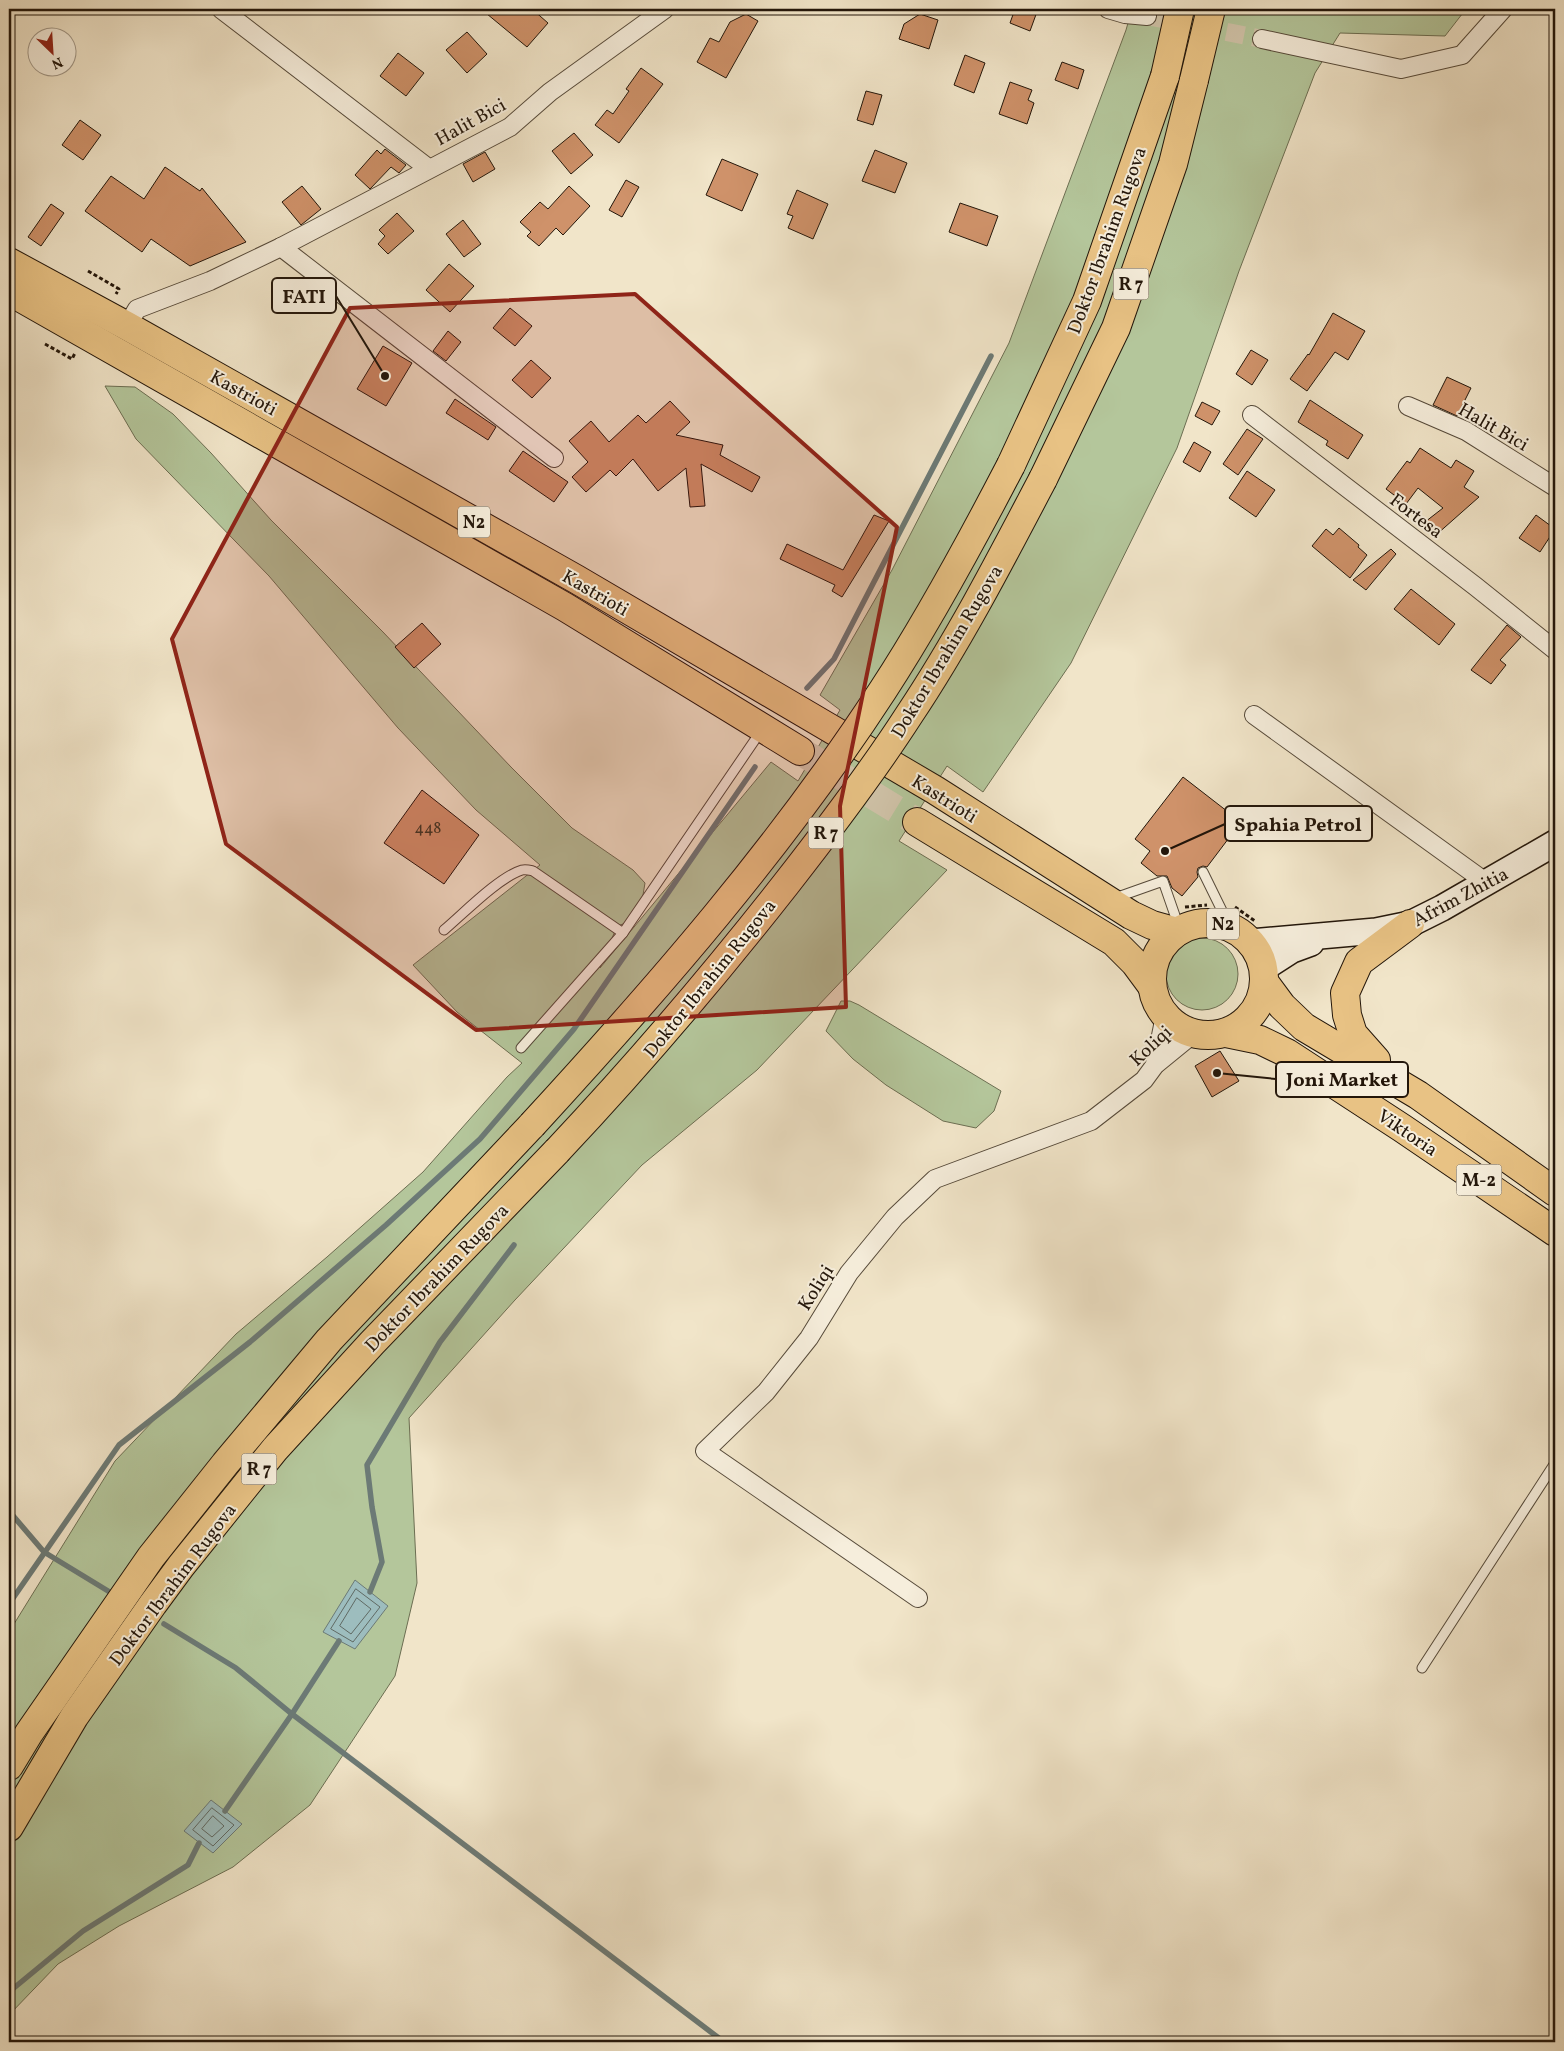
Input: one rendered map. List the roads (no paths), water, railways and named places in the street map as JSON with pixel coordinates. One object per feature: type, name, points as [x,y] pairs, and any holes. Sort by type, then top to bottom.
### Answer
[{"type":"highway","name":"Doktor Ibrahim Rugova","points":[[9,1766],[29,1733],[151,1557],[225,1464],[329,1340],[532,1125],[688,951],[825,775],[883,690],[952,578],[1011,465],[1087,301],[1165,76],[1180,9]]},
{"type":"highway","name":"Doktor Ibrahim Rugova","points":[[9,1827],[74,1717],[153,1604],[181,1566],[275,1449],[378,1336],[631,1072],[715,974],[838,817],[910,715],[982,593],[1043,479],[1116,328],[1172,164],[1211,9]]},
{"type":"highway","name":"Kastrioti","points":[[9,262],[132,318],[934,790],[1131,916],[1152,925],[1176,923]]},
{"type":"highway","name":"Kastrioti","points":[[9,292],[565,607],[800,751]]},
{"type":"highway","name":"Kastrioti","points":[[917,822],[1114,942],[1135,963],[1152,986]]},
{"type":"highway","points":[[1176,923],[1157,955],[1152,970],[1152,986],[1156,1002],[1165,1016],[1178,1027],[1193,1034],[1210,1036],[1226,1033],[1241,1025],[1253,1014],[1261,1000],[1264,976]]},
{"type":"highway","name":"N2","points":[[1176,923],[1241,924],[1259,954],[1264,976]]},
{"type":"highway","points":[[1410,924],[1359,962],[1345,993],[1347,1015],[1353,1034],[1375,1059],[1418,1094]]},
{"type":"highway","name":"Viktoria","points":[[1264,976],[1282,1006],[1304,1027],[1418,1094],[1555,1192]]},
{"type":"highway","name":"Viktoria","points":[[1226,1033],[1260,1040],[1287,1053],[1402,1128],[1555,1232]]},
{"type":"street","points":[[221,9],[428,168]]},
{"type":"street","name":"Halit Bici","points":[[132,318],[281,247],[510,126],[550,92],[666,9]]},
{"type":"street","points":[[1108,9],[1125,14],[1147,16]]},
{"type":"street","points":[[1262,40],[1401,70],[1462,55],[1503,9]]},
{"type":"street","points":[[281,247],[554,458]]},
{"type":"street","name":"Halit Bici","points":[[1408,406],[1466,431],[1555,487]]},
{"type":"street","name":"Fortesa","points":[[1252,415],[1475,586],[1555,650]]},
{"type":"street","points":[[1254,715],[1487,883]]},
{"type":"street","name":"Afrim Zhitia","points":[[1241,924],[1330,936],[1376,931],[1410,924],[1487,883],[1555,843]]},
{"type":"street","name":"Afrim Zhitia","points":[[1264,976],[1292,950],[1330,936]]},
{"type":"street","points":[[1154,1065],[1165,1016]]},
{"type":"street","name":"Koliqi","points":[[918,1598],[705,1451],[766,1392],[809,1338],[848,1273],[895,1217],[935,1179],[1091,1122],[1144,1080],[1154,1065],[1193,1034]]},
{"type":"lane","points":[[521,1048],[623,933],[763,728]]},
{"type":"lane","points":[[444,930],[499,883],[521,870],[527,869],[533,871],[623,933]]},
{"type":"lane","points":[[1203,872],[1241,924]]},
{"type":"lane","points":[[1107,901],[1163,881],[1176,923]]},
{"type":"lane","points":[[1422,1668],[1555,1463]]},
{"type":"water","points":[[355,1580],[388,1606],[355,1649],[323,1632]]},
{"type":"water","points":[[211,1800],[242,1824],[213,1853],[184,1831]]},
{"type":"waterway","points":[[807,688],[834,659],[991,356]]},
{"type":"waterway","points":[[9,1604],[119,1445],[250,1342],[386,1225],[480,1139],[574,1029],[755,767]]},
{"type":"waterway","points":[[370,1592],[382,1562],[367,1465],[440,1342],[514,1245]]},
{"type":"waterway","points":[[9,1511],[44,1552],[113,1594]]},
{"type":"waterway","points":[[164,1624],[236,1668],[292,1714],[724,2042]]},
{"type":"waterway","points":[[225,1811],[292,1714],[339,1641]]},
{"type":"waterway","points":[[9,1992],[83,1931],[188,1865],[199,1843]]},
{"type":"tunnel","points":[[1147,16],[1262,39]]},
{"type":"tunnel","points":[[800,751],[917,822]]},
{"type":"place","name":"FATI","points":[[385,376]]},
{"type":"place","name":"Spahia Petrol","points":[[1165,851]]},
{"type":"place","name":"Joni Market","points":[[1217,1073]]}]
